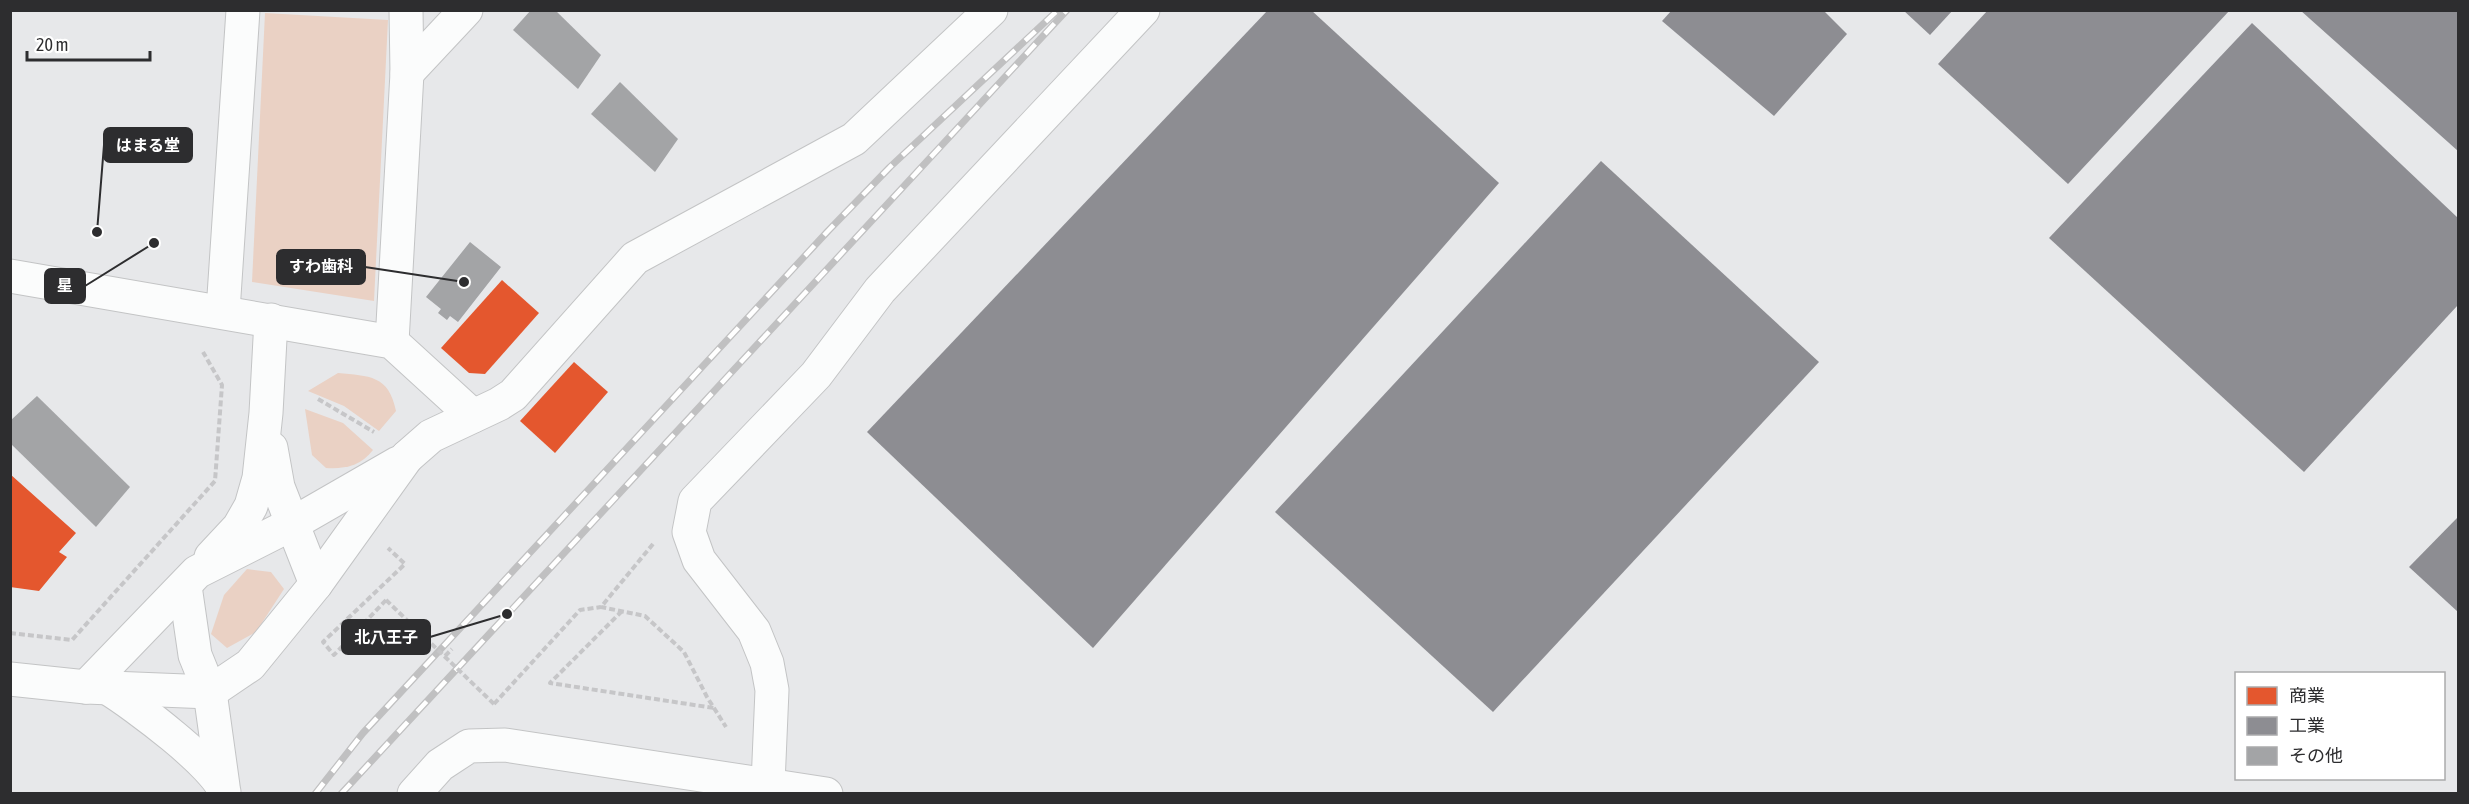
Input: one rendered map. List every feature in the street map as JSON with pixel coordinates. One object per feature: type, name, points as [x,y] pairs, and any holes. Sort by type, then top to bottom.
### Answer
[{"type":"street","points":[[223,311],[243,10]]},
{"type":"street","points":[[392,342],[407,73],[406,10]]},
{"type":"street","points":[[407,73],[466,10]]},
{"type":"street","points":[[191,579],[407,457],[431,436],[513,395],[635,258],[854,140],[991,10]]},
{"type":"street","points":[[768,784],[772,690],[767,663],[754,631],[699,560],[689,532],[695,501],[816,375],[880,290],[1143,10]]},
{"type":"street","points":[[10,276],[392,342],[473,416]]},
{"type":"street","points":[[97,688],[239,527],[251,506],[259,478],[266,413],[271,321]]},
{"type":"street","points":[[266,413],[278,487],[315,584]]},
{"type":"street","points":[[10,679],[97,688],[210,692],[250,665],[315,584],[407,457]]},
{"type":"street","points":[[191,579],[195,655],[210,692],[224,790]]},
{"type":"street","points":[[97,688],[157,722],[206,766],[224,790]]},
{"type":"street","points":[[414,794],[440,765],[469,746],[505,745],[826,794]]},
{"type":"path","points":[[10,633],[72,639],[215,481],[222,385],[204,352]]},
{"type":"path","points":[[318,399],[380,435]]},
{"type":"path","points":[[602,606],[654,544]]},
{"type":"path","points":[[405,564],[323,642],[334,656],[386,600],[494,704],[580,610],[602,606],[645,616],[684,652],[726,727]]},
{"type":"path","points":[[622,611],[550,683],[714,708]]},
{"type":"path","points":[[444,656],[452,649]]},
{"type":"shaded area","points":[[265,13],[388,20],[374,301],[252,282]]},
{"type":"shaded area","points":[[338,373],[368,377],[383,384],[388,390],[396,411],[379,431],[344,406],[308,391]]},
{"type":"shaded area","points":[[305,409],[343,423],[373,450],[358,463],[340,468],[326,468],[312,455]]},
{"type":"shaded area","points":[[247,569],[271,572],[284,589],[256,632],[227,648],[211,634],[224,595]]},
{"type":"building: 商業","points":[[502,280],[539,313],[485,374],[469,373],[441,348]]},
{"type":"building: 商業","points":[[574,362],[608,392],[555,453],[520,421]]},
{"type":"building: 商業","points":[[10,474],[76,533],[59,552],[67,557],[39,591],[10,587]]},
{"type":"building: 工業","points":[[1268,10],[1311,10],[1499,183],[1093,648],[867,432]]},
{"type":"building: 工業","points":[[1672,10],[1823,10],[1847,34],[1774,116],[1662,21]]},
{"type":"building: 工業","points":[[1903,10],[1953,10],[1930,35]]},
{"type":"building: 工業","points":[[1988,10],[2230,10],[2068,184],[1938,64]]},
{"type":"building: 工業","points":[[2300,10],[2458,10],[2458,151]]},
{"type":"building: 工業","points":[[2252,23],[2458,218],[2458,305],[2304,472],[2049,238]]},
{"type":"building: 工業","points":[[1601,161],[1819,362],[1493,712],[1275,512]]},
{"type":"building: 工業","points":[[2458,517],[2458,612],[2409,567]]},
{"type":"building: その他","points":[[531,10],[555,10],[601,55],[578,89],[513,30]]},
{"type":"building: その他","points":[[620,82],[678,139],[655,172],[591,114]]},
{"type":"building: その他","points":[[470,242],[501,267],[458,322],[450,316],[447,320],[438,313],[441,309],[426,297]]},
{"type":"building: その他","points":[[37,396],[130,487],[96,527],[10,443],[10,421]]},
{"type":"railway","points":[[315,794],[363,733],[828,231],[890,167],[1058,10]]},
{"type":"railway","points":[[341,794],[1067,10]]},
{"type":"place","name":"はまる堂","points":[[97,232]]},
{"type":"place","name":"星","points":[[154,243]]},
{"type":"place","name":"すわ歯科","points":[[464,282]]},
{"type":"place","name":"北八王子","points":[[507,614]]}]
